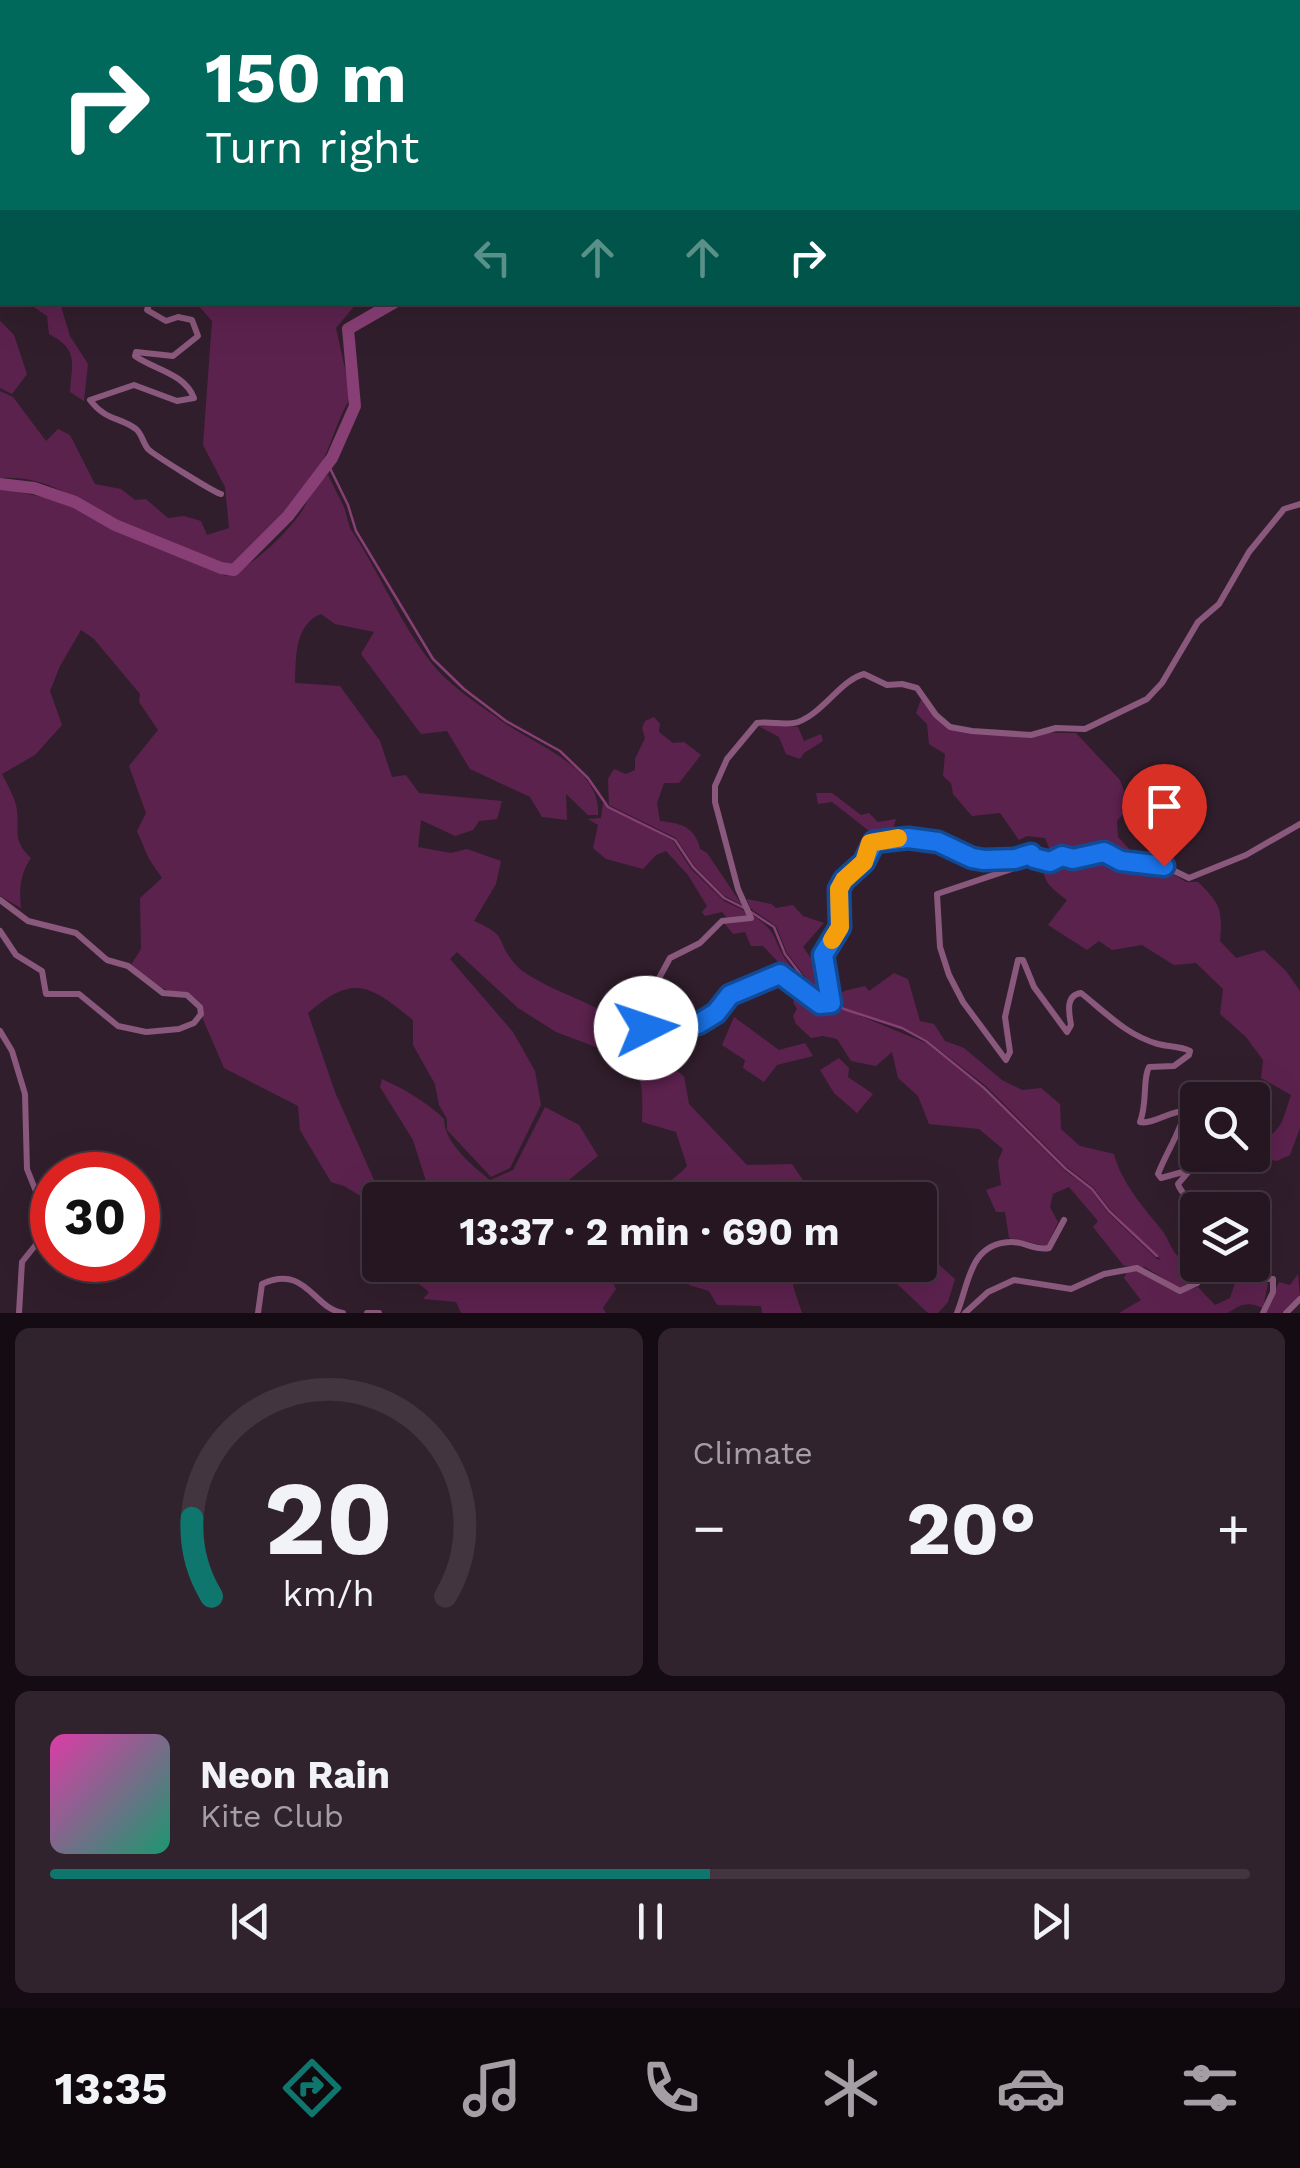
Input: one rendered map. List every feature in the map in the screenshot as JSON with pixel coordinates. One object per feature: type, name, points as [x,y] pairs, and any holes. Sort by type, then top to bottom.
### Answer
[{"type":"street","points":[[149,305],[147,310],[154,317],[166,322],[178,317],[192,320],[198,336],[172,356],[144,352],[136,352],[135,356],[178,377],[194,398],[177,401],[134,384],[90,400],[107,417],[135,428],[148,450],[190,474],[214,494],[221,494]]},
{"type":"street","points":[[1300,504],[1284,509],[1245,558],[1219,604],[1198,622],[1162,683],[1146,699],[1084,728],[1056,728],[1031,736],[960,729],[942,722],[917,688],[887,685],[864,674],[851,679],[841,692],[800,722],[758,723],[727,758],[715,786],[715,802],[738,889],[751,918],[722,921],[700,943],[670,958],[659,974],[662,998],[646,1028],[650,1031],[698,1024],[716,1013],[730,995],[780,974],[820,1004],[831,1003],[822,962],[824,949],[840,927],[837,895],[844,880],[864,862],[874,842],[908,838],[942,843],[978,860],[1015,859],[1031,854],[1050,862],[1062,856],[1073,859],[1104,852],[1121,861],[1164,866],[1188,878],[1246,855],[1300,824]]},
{"type":"street","points":[[964,1313],[988,1292],[1014,1280],[1071,1290],[1104,1274],[1136,1268],[1180,1290],[1188,1290],[1197,1284],[1199,1276],[1194,1256],[1196,1214],[1178,1184],[1190,1170],[1168,1178],[1158,1174],[1176,1130],[1186,1117],[1185,1111],[1149,1123],[1140,1122],[1147,1102],[1149,1066],[1174,1066],[1190,1051],[1159,1045],[1131,1033],[1081,993],[1070,1000],[1071,1025],[1067,1032],[1034,988],[1023,960],[1018,960],[1005,1017],[1010,1052],[1006,1060],[949,974],[940,947],[937,894],[978,882],[1034,858]]},
{"type":"street","points":[[0,900],[28,922],[76,933],[107,960],[128,966],[163,993],[187,995],[200,1008],[200,1014],[194,1024],[162,1032],[118,1026],[79,994],[46,994],[42,971],[16,955],[0,932]]},
{"type":"street","points":[[0,1030],[12,1050],[25,1094],[28,1169],[40,1204],[42,1237],[22,1262],[19,1313]]},
{"type":"street","points":[[957,1313],[974,1261],[980,1254],[1009,1242],[1042,1250],[1049,1248],[1064,1220]]},
{"type":"street","points":[[258,1313],[262,1284],[283,1279],[302,1284],[328,1308],[343,1313]]},
{"type":"street","points":[[1263,1313],[1273,1292],[1274,1279],[1270,1279]]},
{"type":"street","points":[[1286,1313],[1300,1300]]},
{"type":"street","points":[[367,1313],[379,1313]]},
{"type":"shaded area","points":[[31,305],[61,305],[70,336],[88,364],[84,401],[70,392],[72,358],[65,346],[49,334],[47,316]]},
{"type":"shaded area","points":[[198,305],[355,305],[336,328],[351,396],[320,467],[307,490],[233,565],[158,540],[61,490],[33,480],[0,478],[0,391],[13,397],[46,441],[58,429],[70,435],[95,484],[121,489],[135,500],[146,499],[168,518],[184,516],[201,521],[207,535],[229,528],[225,487],[203,445],[212,321]]},
{"type":"shaded area","points":[[0,321],[14,335],[27,374],[12,394],[0,388]]},
{"type":"shaded area","points":[[328,475],[350,528],[429,660],[471,699],[577,770],[596,798],[598,815],[588,815],[566,794],[567,820],[542,817],[530,797],[470,769],[447,731],[421,734],[361,654],[374,632],[335,624],[321,614],[312,619],[298,643],[295,683],[340,686],[380,741],[392,777],[406,775],[419,793],[502,801],[497,819],[479,821],[473,830],[455,836],[421,820],[418,847],[451,853],[467,849],[501,861],[496,884],[474,921],[498,935],[522,970],[623,1022],[646,1041],[651,1051],[645,1054],[610,1039],[596,1047],[556,1032],[518,1008],[457,952],[450,959],[513,1032],[535,1071],[541,1105],[510,1168],[491,1177],[447,1130],[435,1084],[413,1045],[413,1020],[373,992],[350,988],[338,992],[308,1013],[335,1092],[375,1182],[362,1182],[362,1197],[331,1182],[300,1130],[298,1106],[224,1068],[202,1017],[202,1004],[188,992],[157,985],[131,965],[141,949],[140,898],[162,878],[137,831],[146,813],[129,766],[158,730],[139,702],[140,694],[94,639],[81,630],[50,691],[62,725],[35,755],[2,774],[16,805],[20,845],[31,858],[21,882],[21,908],[0,896],[0,488],[65,502],[116,530],[226,576],[257,558],[276,541],[300,514]]},
{"type":"shaded area","points":[[922,697],[930,710],[963,732],[1076,733],[1120,780],[1130,806],[1117,821],[1118,837],[1140,861],[1106,851],[1053,858],[1045,838],[1027,836],[1019,840],[1000,813],[972,816],[943,776],[945,754],[929,744],[927,724],[916,713]]},
{"type":"shaded area","points":[[654,717],[660,724],[659,732],[673,743],[684,742],[701,755],[679,783],[664,783],[657,803],[660,821],[682,825],[690,831],[742,905],[725,896],[694,865],[676,838],[609,805],[608,779],[614,769],[626,774],[635,770],[635,759],[645,738],[642,728],[645,721]]},
{"type":"shaded area","points":[[760,727],[798,727],[804,741],[821,734],[823,741],[800,759],[786,754],[779,737]]},
{"type":"shaded area","points":[[816,793],[832,793],[861,815],[869,813],[878,822],[896,819],[893,829],[873,834],[832,802],[818,804]]},
{"type":"shaded area","points":[[603,803],[673,841],[691,869],[724,901],[747,912],[749,918],[727,918],[722,912],[705,916],[702,912],[707,906],[688,875],[666,851],[656,855],[643,869],[606,859],[593,848],[598,825],[588,819],[601,818]]},
{"type":"shaded area","points":[[1104,855],[1166,869],[1186,882],[1198,882],[1218,908],[1220,941],[1236,958],[1264,950],[1286,971],[1300,991],[1300,1128],[1290,1155],[1270,1160],[1270,1135],[1279,1127],[1291,1095],[1261,1078],[1263,1060],[1246,1037],[1220,1014],[1223,989],[1196,963],[1174,965],[1142,945],[1112,950],[1099,941],[1087,950],[1048,925],[1067,900],[1049,884],[1043,863]]},
{"type":"shaded area","points":[[747,899],[776,908],[793,905],[803,916],[824,923],[803,947],[821,973],[830,997],[810,983],[787,953],[776,926],[750,908]]},
{"type":"shaded area","points":[[752,915],[771,932],[796,973],[830,1001],[826,1004],[810,996],[763,946],[751,946],[745,932],[733,934],[724,923],[753,920]]},
{"type":"shaded area","points":[[894,973],[908,979],[920,1021],[934,1024],[945,1041],[964,1048],[1002,1080],[1022,1090],[1041,1088],[1060,1104],[1061,1129],[1080,1146],[1114,1154],[1127,1184],[1180,1257],[1180,1282],[1194,1282],[1192,1285],[1180,1289],[1145,1267],[1124,1266],[1093,1227],[1098,1221],[1069,1187],[1053,1194],[1050,1207],[1058,1222],[1047,1246],[1009,1238],[1005,1212],[996,1212],[986,1190],[1001,1185],[998,1161],[1003,1149],[979,1129],[929,1124],[918,1096],[898,1078],[892,1052],[876,1066],[851,1061],[837,1039],[811,1038],[793,1016],[798,990],[819,1006],[834,1005],[926,1043],[983,1089],[1161,1260],[1093,1187],[1067,1167],[986,1086],[927,1040],[902,1027],[845,1008],[834,999],[844,991],[865,986],[869,991]]},
{"type":"shaded area","points":[[734,1017],[779,1050],[805,1043],[813,1056],[777,1065],[764,1082],[743,1068],[745,1060],[722,1045]]},
{"type":"shaded area","points":[[614,1044],[644,1057],[654,1054],[684,1076],[689,1104],[747,1165],[792,1164],[804,1182],[666,1182],[687,1166],[676,1132],[642,1122],[640,1078]]},
{"type":"shaded area","points":[[839,1058],[849,1068],[848,1077],[873,1094],[857,1113],[834,1093],[820,1070]]},
{"type":"shaded area","points":[[382,1079],[430,1107],[444,1119],[454,1145],[490,1180],[513,1170],[545,1107],[579,1125],[598,1156],[568,1182],[426,1182],[413,1140],[380,1087]]},
{"type":"shaded area","points":[[937,1263],[955,1279],[948,1302],[938,1313],[928,1313],[895,1282],[937,1282]]},
{"type":"shaded area","points":[[1128,1270],[1138,1270],[1180,1292],[1198,1287],[1215,1305],[1230,1298],[1235,1282],[1268,1283],[1263,1308],[1249,1304],[1228,1313],[1119,1313],[1141,1300],[1124,1278]]},
{"type":"shaded area","points":[[1298,1274],[1300,1297],[1282,1313],[1266,1313],[1279,1282],[1290,1285]]},
{"type":"shaded area","points":[[416,1282],[613,1282],[616,1289],[603,1308],[606,1313],[461,1313],[456,1302],[423,1299],[429,1292]]},
{"type":"shaded area","points":[[689,1282],[794,1282],[802,1313],[762,1313],[761,1306],[717,1305],[709,1291]]},
{"type":"waterway","points":[[0,484],[34,488],[75,502],[115,525],[234,570],[288,516],[332,458],[355,406],[348,329],[390,305]]},
{"type":"waterway","points":[[328,464],[356,531],[433,659],[506,721],[560,751],[588,778],[608,807],[675,840],[693,867],[724,898],[744,908]]},
{"type":"waterway","points":[[751,912],[774,927],[785,954],[808,984],[827,997]]},
{"type":"waterway","points":[[833,1001],[844,1009],[902,1028],[926,1041],[984,1088],[1157,1256]]},
{"type":"slow traffic","points":[[832,940],[840,927],[837,895],[844,880],[864,862],[870,843],[898,838]]},
{"type":"route","points":[[646,1028],[650,1031],[698,1024],[716,1013],[730,995],[780,974],[820,1004],[831,1003],[822,962],[824,949],[840,927],[837,895],[844,880],[864,862],[870,843],[897,838],[938,842],[978,860],[1015,859],[1031,854],[1050,862],[1062,856],[1073,859],[1104,852],[1121,861],[1164,866]]}]
